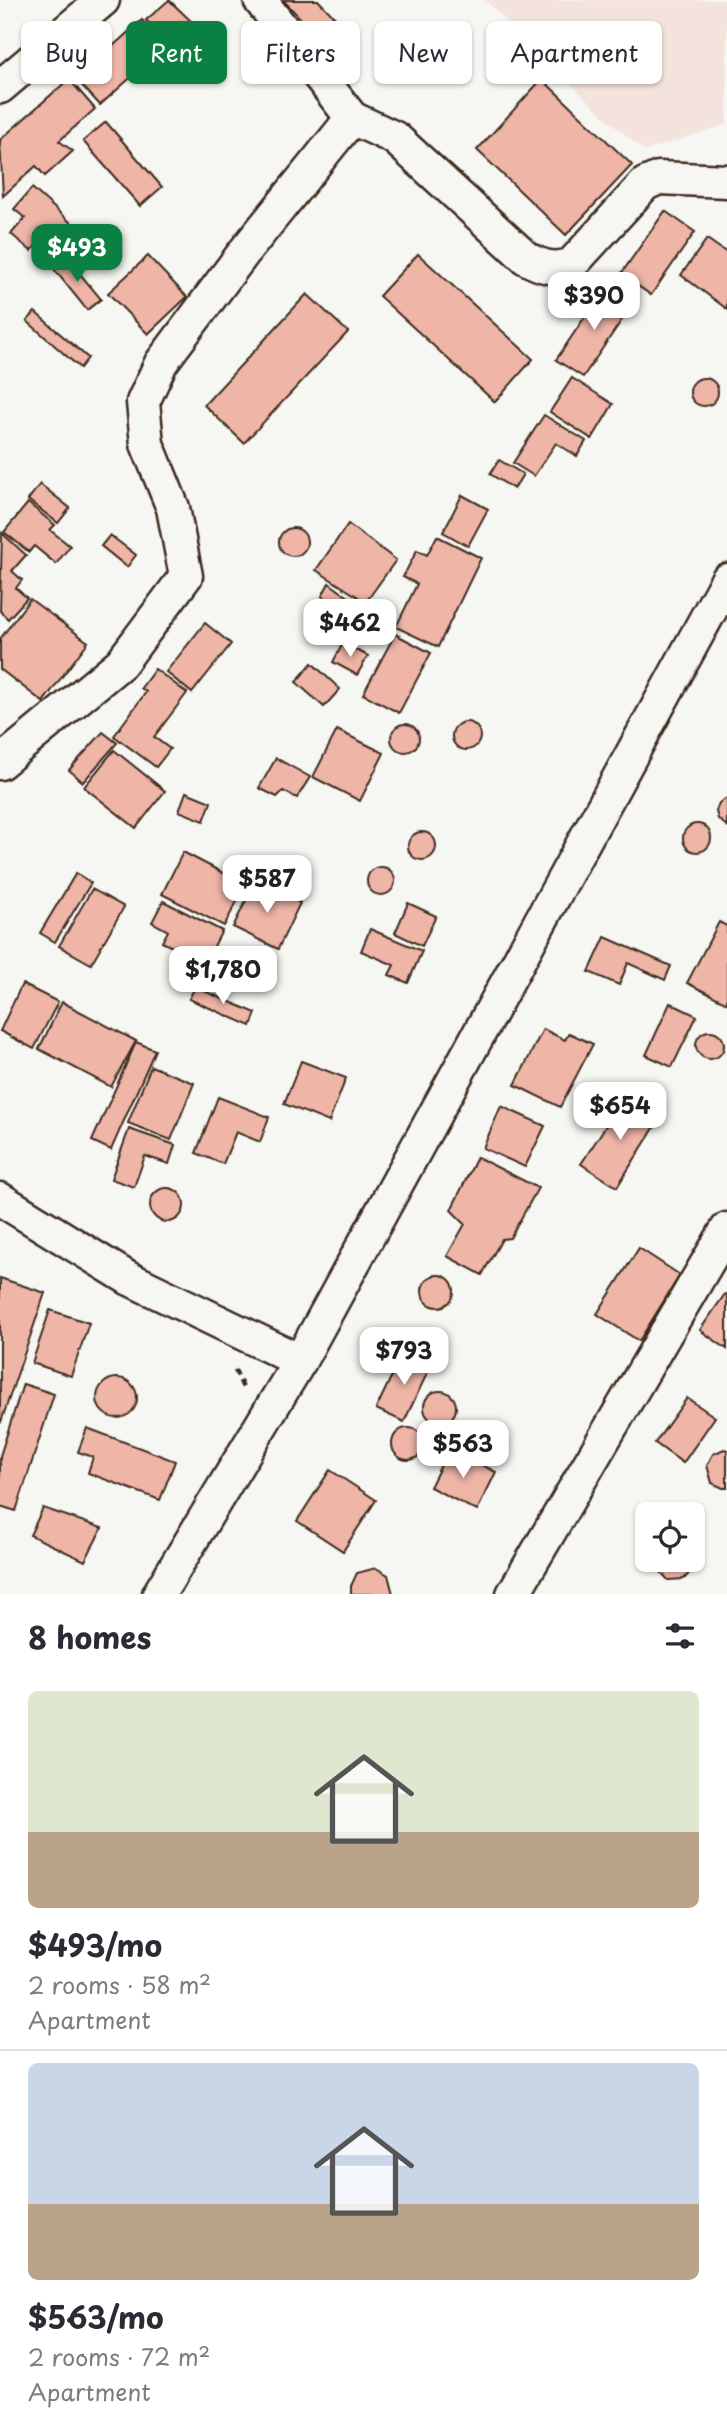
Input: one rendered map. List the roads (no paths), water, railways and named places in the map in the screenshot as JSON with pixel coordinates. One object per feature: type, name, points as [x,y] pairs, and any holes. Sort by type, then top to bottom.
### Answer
[{"type":"street","points":[[0,87],[103,0]]},
{"type":"street","points":[[260,0],[352,118],[395,138],[526,258],[542,267],[559,269],[571,265],[645,184],[659,178],[727,181]]},
{"type":"street","points":[[0,763],[121,663],[186,576],[173,509],[147,444],[143,402],[161,363],[245,251],[352,118]]},
{"type":"street","points":[[159,1594],[300,1361],[727,580]]},
{"type":"street","points":[[0,1199],[128,1278],[300,1361]]},
{"type":"street","points":[[513,1594],[727,1229]]}]
